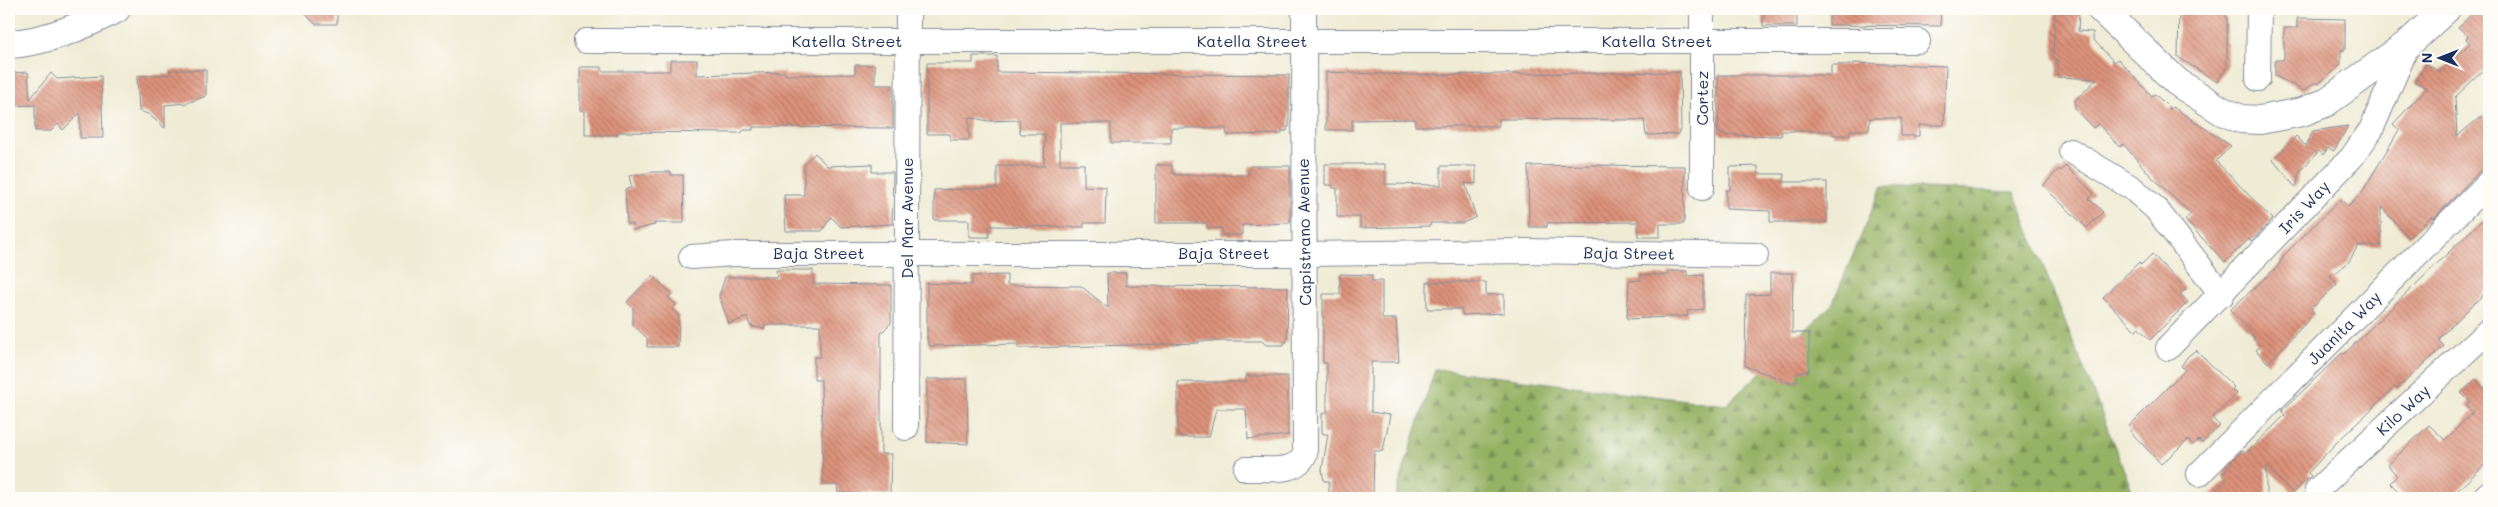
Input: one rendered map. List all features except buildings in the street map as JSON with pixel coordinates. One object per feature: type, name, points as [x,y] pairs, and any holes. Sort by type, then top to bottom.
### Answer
[{"type":"street","points":[[9,44],[26,43],[78,28],[116,9]]},
{"type":"street","name":"Del Mar Avenue","points":[[906,428],[908,9]]},
{"type":"street","name":"Capistrano Avenue","points":[[1246,469],[1293,467],[1301,463],[1305,454],[1304,9]]},
{"type":"street","name":"Cortez","points":[[1702,9],[1702,188]]},
{"type":"street","points":[[2101,9],[2177,82],[2222,111],[2241,118],[2260,120],[2314,108],[2343,91],[2408,44],[2446,9]]},
{"type":"street","points":[[2258,79],[2259,9]]},
{"type":"street","name":"Katella Street","points":[[586,41],[1918,41]]},
{"type":"street","name":"Iris Way","points":[[2168,348],[2222,295],[2352,157],[2371,130],[2408,44]]},
{"type":"street","points":[[2071,151],[2132,188],[2156,210],[2222,295]]},
{"type":"street","name":"Juanita Way","points":[[2199,474],[2489,182]]},
{"type":"street","name":"Baja Street","points":[[691,257],[734,254],[908,252],[1305,254],[1524,251],[1756,255]]},
{"type":"street","name":"Kilo Way","points":[[2316,490],[2489,330]]},
{"type":"street","points":[[2484,498],[2489,493]]},
{"type":"green space","points":[[1882,186],[2014,192],[2135,498],[1395,498],[1435,369],[1726,405],[1832,305]]}]
